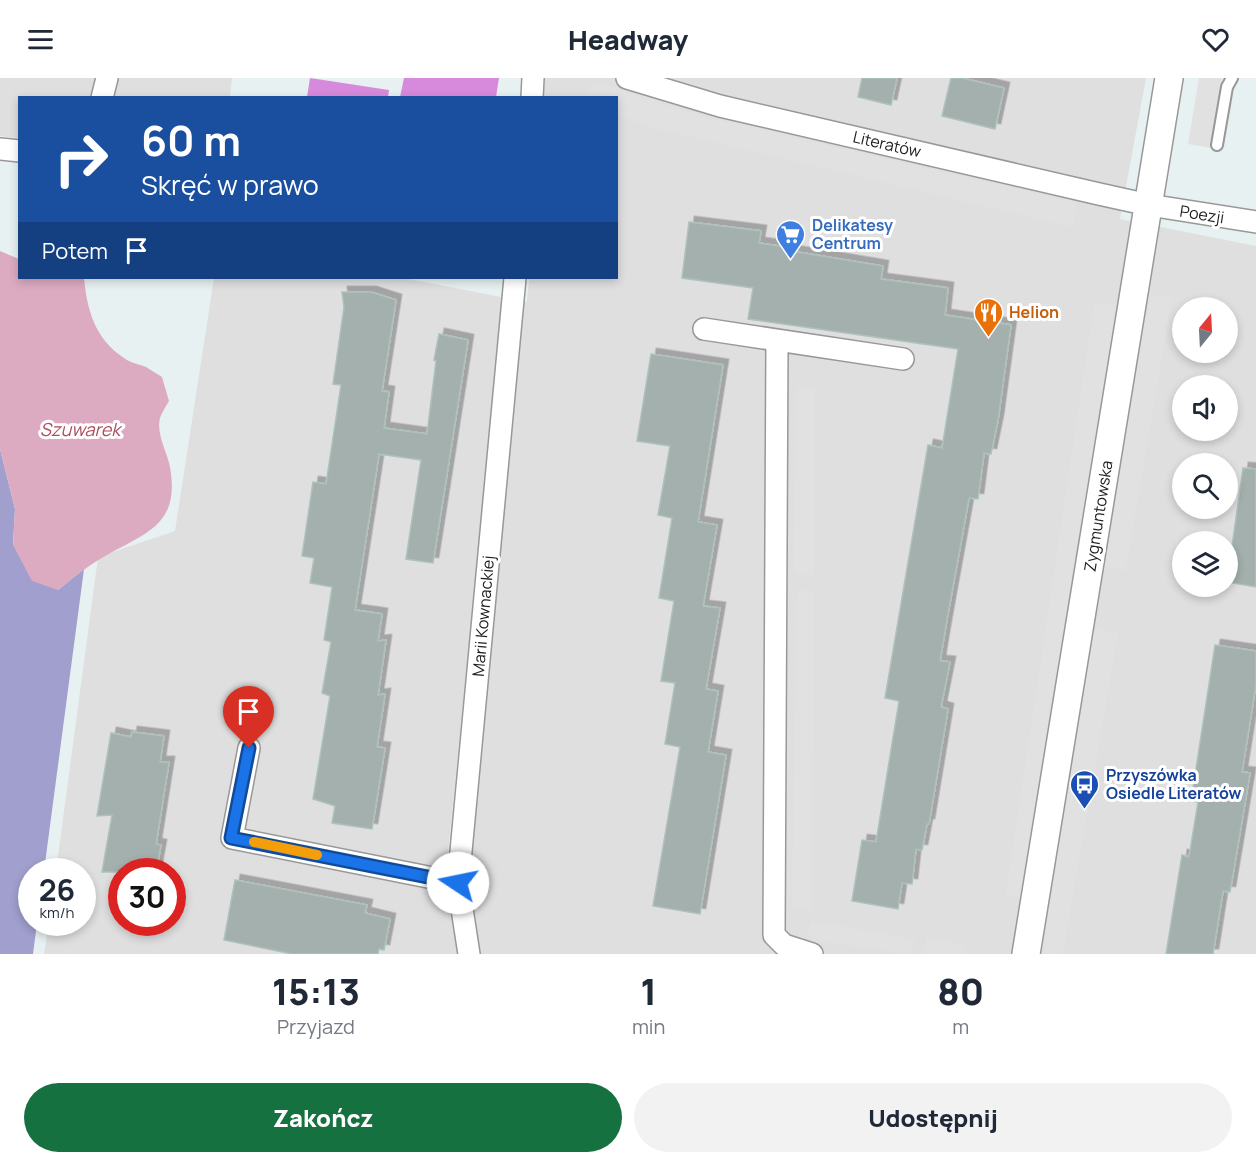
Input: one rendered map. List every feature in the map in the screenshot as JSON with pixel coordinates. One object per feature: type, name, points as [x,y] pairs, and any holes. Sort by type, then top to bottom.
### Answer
[{"type":"street","points":[[102,96],[106,78]]},
{"type":"street","points":[[532,96],[533,78]]},
{"type":"street","name":"Literatów","points":[[627,78],[720,105],[1149,205]]},
{"type":"street","name":"Zygmuntowska","points":[[1026,954],[1169,78]]},
{"type":"street","points":[[0,149],[18,151]]},
{"type":"street","name":"Poezji","points":[[1149,205],[1256,222]]},
{"type":"street","name":"Marii Kownackiej","points":[[469,954],[458,883],[515,279]]},
{"type":"street","points":[[704,329],[903,359]]},
{"type":"street","points":[[777,341],[774,935],[784,945],[812,954]]},
{"type":"street","points":[[249,748],[231,838],[458,883]]},
{"type":"lane","points":[[1218,146],[1227,87],[1232,78]]},
{"type":"shaded area","points":[[0,78],[232,78],[230,96],[18,96],[18,138],[0,136]]},
{"type":"shaded area","points":[[310,78],[389,90],[388,96],[307,96]]},
{"type":"shaded area","points":[[404,78],[499,78],[496,96],[400,96]]},
{"type":"shaded area","points":[[545,78],[1146,78],[1120,219],[1256,246],[1256,954],[478,954],[468,895],[509,432],[490,433],[445,882],[458,954],[44,954],[47,936],[96,936],[96,858],[58,858],[98,557],[175,531],[214,279],[409,279],[527,302],[529,279],[618,279],[618,96],[543,96]]},
{"type":"shaded area","points":[[1199,78],[1222,78],[1211,148],[1188,144]]},
{"type":"shaded area","points":[[593,81],[702,116],[1077,203],[1073,227],[650,127],[618,114],[618,96],[590,96]]},
{"type":"shaded area","points":[[1147,294],[1172,298],[1126,570],[1101,566]]},
{"type":"shaded area","points":[[1117,303],[1024,899],[1006,894],[1094,305]]},
{"type":"shaded area","points":[[797,387],[815,388],[814,576],[793,573]]},
{"type":"shaded area","points":[[0,449],[15,509],[13,545],[58,590],[84,569],[46,858],[18,858],[18,936],[35,936],[33,954],[0,954]]},
{"type":"shaded area","points":[[797,590],[814,591],[812,911],[792,905]]},
{"type":"shaded area","points":[[1094,629],[1118,633],[1063,954],[1038,954]]},
{"type":"shaded area","points":[[811,921],[914,939],[911,954],[824,942],[806,935]]},
{"type":"shaded area","points":[[927,937],[966,946],[965,954],[923,954]]},
{"type":"water","name":"Szuwarek","points":[[0,251],[18,259],[18,279],[84,279],[90,312],[99,333],[106,342],[126,360],[146,367],[162,377],[169,401],[159,424],[170,467],[172,486],[170,502],[158,524],[148,532],[94,563],[58,590],[32,581],[13,545],[15,509],[0,449]]},
{"type":"building","points":[[862,78],[897,78],[891,105],[858,97]]},
{"type":"building","points":[[951,78],[962,78],[1004,88],[995,129],[942,116]]},
{"type":"building","points":[[689,222],[761,231],[759,243],[786,247],[785,250],[883,266],[881,279],[948,288],[945,315],[1011,325],[991,454],[984,453],[978,499],[969,498],[940,661],[950,662],[941,707],[948,709],[929,824],[927,824],[922,850],[916,849],[912,884],[902,883],[898,909],[852,901],[862,840],[876,842],[899,701],[885,698],[928,445],[942,448],[958,349],[748,319],[753,288],[682,278]]},
{"type":"building","points":[[342,292],[371,292],[396,300],[382,391],[389,392],[384,428],[427,434],[436,361],[434,360],[439,334],[468,340],[433,563],[406,559],[421,460],[379,454],[355,610],[382,614],[378,641],[386,640],[378,695],[385,694],[377,747],[385,748],[372,829],[332,823],[335,806],[313,799],[330,696],[322,693],[331,642],[324,640],[332,587],[310,583],[314,558],[302,556],[313,482],[326,484],[341,385],[333,384],[344,307]]},
{"type":"building","points":[[651,354],[723,365],[698,522],[717,525],[703,606],[720,608],[706,689],[718,691],[708,752],[726,755],[700,914],[653,906],[680,747],[665,744],[675,683],[661,681],[674,601],[659,598],[672,518],[658,515],[670,446],[637,441]]},
{"type":"building","points":[[1243,468],[1256,469],[1256,587],[1238,584],[1238,531],[1234,531],[1236,519],[1238,519]]},
{"type":"building","points":[[1215,645],[1256,651],[1256,684],[1242,772],[1250,773],[1230,892],[1223,891],[1213,954],[1166,954],[1182,855],[1189,857],[1198,802],[1191,801]]},
{"type":"building","points":[[132,732],[164,736],[160,762],[169,762],[156,844],[161,845],[159,858],[108,858],[108,872],[102,872],[112,815],[97,816],[111,733],[131,737]]},
{"type":"building","points":[[235,880],[367,905],[365,913],[390,919],[384,950],[379,949],[378,954],[292,954],[224,940]]},
{"type":"slow traffic","points":[[254,842],[317,855]]},
{"type":"place","name":"Delikatesy Centrum","points":[[791,260]]},
{"type":"place","name":"Helion","points":[[988,338]]},
{"type":"place","name":"Przyszówka Osiedle Literatów","points":[[1085,810]]},
{"type":"route","points":[[249,748],[231,838],[458,883]]}]
